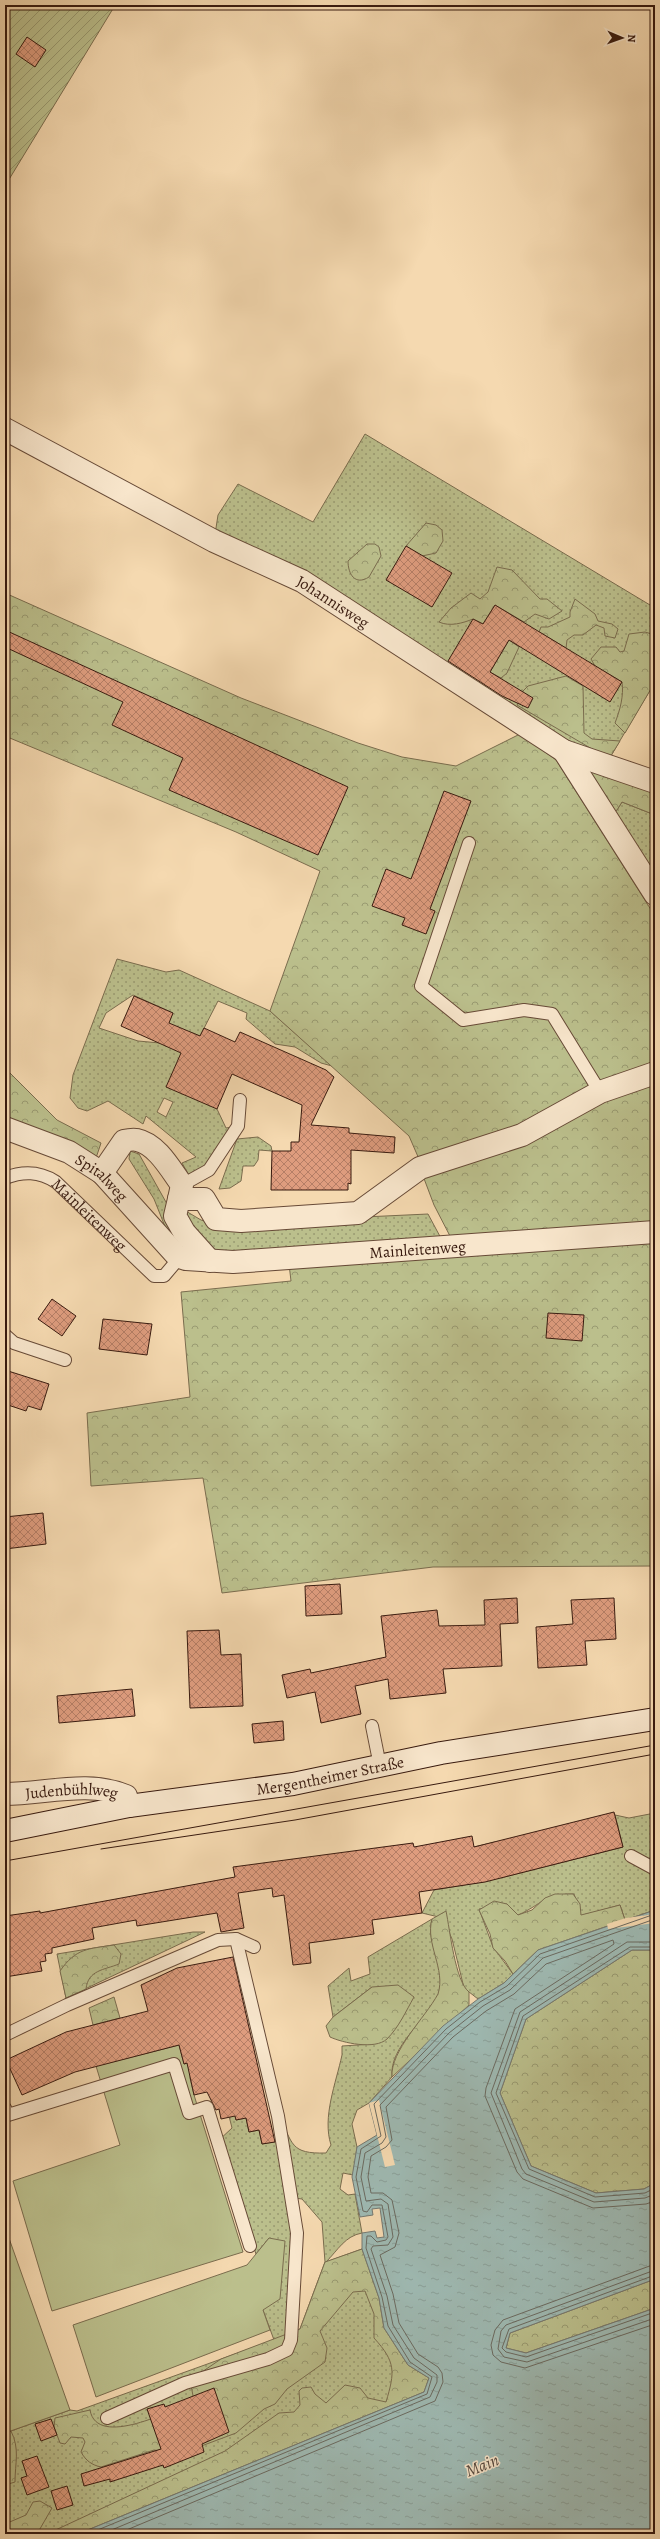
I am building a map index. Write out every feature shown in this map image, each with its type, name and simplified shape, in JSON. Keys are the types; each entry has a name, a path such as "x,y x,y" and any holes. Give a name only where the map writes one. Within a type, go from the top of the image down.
{"street":[{"name":"Johannisweg","path":"5,429 214,541 302,582 564,751 655,782"},
{"path":"564,751 655,894"},
{"path":"180,1192 204,1199 216,1218 227,1221 312,1218 358,1214 420,1168 522,1135 600,1092 655,1073"},
{"name":"Spitalweg","path":"5,1128 69,1152 102,1174 178,1257"},
{"path":"102,1174 124,1141 137,1140 152,1148 162,1158 180,1192 175,1216 184,1232 210,1261"},
{"name":"Mainleitenweg","path":"178,1257 233,1262 655,1232"},
{"name":"Mergentheimer Straße","path":"5,1831 129,1806 293,1784 441,1753 655,1719"},
{"name":"Judenbühlweg","path":"5,1794 85,1788 105,1789 126,1796 129,1806"}],"lane":[{"path":"469,843 421,986 463,1020 524,1010 552,1014 600,1092"},
{"path":"180,1192 210,1170 238,1126 240,1100"},
{"name":"Mainleitenweg","path":"5,1178 18,1173 35,1173 51,1179 110,1232 154,1276 164,1276 178,1257"},
{"path":"5,1335 10,1342 65,1360"},
{"path":"372,1726 380,1766"},
{"path":"631,1856 655,1869"},
{"path":"5,2035 67,2005 218,1940 236,1940 254,1947"},
{"path":"107,2418 185,2383 268,2359 287,2350 291,2340 297,2233 278,2116 236,1940"},
{"path":"5,2108 8,2115 174,2064 189,2113 207,2107 250,2246"}],"green space":[{"path":"5,5 112,5 114,7 5,186"},
{"path":"365,434 655,608 655,682 609,759 520,724 214,541 218,515 238,484 313,522"},
{"path":"426,523 436,525 442,530 443,541 436,553 422,556 406,546"},
{"path":"367,544 375,544 379,547 381,556 369,577 360,580 356,579 349,570 348,561"},
{"path":"497,567 512,570 540,599 547,599 562,611 549,619 535,614 524,622 495,605 483,624 473,619 452,624 439,622 451,608 471,593 480,599 488,592"},
{"path":"5,593 241,698 358,743 402,757 456,766 520,734 556,760 655,916 655,1065 521,1125 419,1159 409,1136 270,1011 320,871 236,832 5,736"},
{"path":"575,599 595,614 598,621 612,624 618,629 615,638 605,636 604,628 596,625 583,635 574,635 567,640 566,648 539,632 541,627 548,627 570,617 570,612"},
{"path":"645,632 655,635 655,682 625,733 615,723 621,703 622,682 595,666 591,659 601,647 616,647 620,652 624,651 629,634"},
{"path":"509,640 519,647 507,673 501,678 490,672"},
{"path":"566,676 583,686 584,733 592,739 620,741 609,759 517,705 523,691 528,686"},
{"path":"564,751 655,782 655,815 622,802 617,810 606,817"},
{"path":"622,802 655,815 655,894 606,817 617,810"},
{"path":"117,959 166,972 179,970 270,1011 332,1066 321,1063 295,1047 275,1044 246,1019 247,1013 218,1001 200,1036 190,1032 217,1109 226,1128 238,1126 209,1170 190,1177 182,1163 196,1157 146,1116 143,1124 108,1101 87,1111 78,1108 70,1098 73,1075","holes":["133,995 173,1013 160,1043 138,1041 99,1028 106,1013","164,1098 173,1102 166,1117 157,1112"]},
{"path":"5,1068 57,1120 101,1143 95,1161 5,1128"},
{"path":"655,1073 655,1225 451,1238 434,1205 420,1168"},
{"path":"258,1137 271,1146 272,1151 259,1150 258,1160 254,1166 243,1166 241,1181 230,1188 219,1189 237,1139"},
{"path":"130,1151 139,1154 194,1252 172,1244 154,1199 129,1159"},
{"path":"179,1207 201,1220 214,1224 428,1214 443,1242 216,1255 191,1230"},
{"path":"655,1239 655,1566 433,1567 222,1593 203,1478 91,1486 87,1413 190,1397 181,1292 291,1281 289,1264"},
{"path":"655,1813 655,1910 625,1920 620,1905 581,1916 574,1894 564,1894 549,1898 518,1915 507,1904 479,1909 493,1947 513,1974 504,1983 478,1999 464,1988 452,1939 443,1918 422,1913 434,1890 481,1882 474,1847 495,1842 504,1877 623,1847 615,1815 629,1818"},
{"path":"555,1894 573,1894 580,1904 581,1915 620,1905 625,1920 538,1950 513,1974 505,1961 493,1948 490,1934 479,1910 494,1901 507,1904 518,1915 532,1910 545,1898"},
{"path":"446,1911 457,1967 464,1986 469,1992 469,2005 392,2077 393,2067 402,2046 438,1994 440,1985 439,1975 431,1938 431,1928 432,1919"},
{"path":"432,1919 431,1938 441,1975 441,1984 439,1993 433,2003 402,2044 396,2055 392,2077 369,2103 357,2110 352,2124 357,2147 353,2175 343,2173 340,2189 348,2195 355,2194 362,2233 346,2240 326,2262 362,2249 379,2298 424,2392 78,2534 17,2534 5,2529 5,2433 70,2410 77,2411 274,2340 263,2310 269,2238 256,2254 218,2141 232,2128 226,2104 231,2102 236,2120 246,2118 249,2132 259,2130 262,2144 278,2141 279,2115 294,2145 305,2152 326,2153 331,2145 328,2123 329,2112 342,2055 342,2046 373,2044 372,1987 333,2017 328,1986 349,1968 351,1981 370,1974 368,1957","holes":["294,2198 302,2199 322,2222 325,2262 300,2329 286,2336 295,2233"]},
{"path":"193,1932 205,1932 66,1998 57,1954"},
{"path":"114,1945 121,1954 119,1964 93,1974 87,1983 86,1989 66,1998 60,1971 66,1963 83,1951"},
{"path":"632,1950 655,1950 655,2183 644,2189 596,2193 531,2166 500,2093 526,2019"},
{"path":"398,1985 414,1997 399,2024 387,2039 382,2042 367,2045 351,2043 330,2037 326,2026 333,2017 372,1987"},
{"path":"114,1997 120,2018 93,2025 89,2008"},
{"path":"179,2045 184,2064 192,2062 190,2078 194,2095 243,2252 52,2311 13,2181 120,2145 96,2066"},
{"path":"5,2227 70,2410 5,2433"},
{"path":"269,2238 285,2241 280,2299 263,2310 270,2330 96,2397 73,2325 247,2265"},
{"path":"362,2249 379,2298 384,2328 408,2365 429,2378 424,2392 78,2534 47,2534 225,2451 279,2413 294,2412 300,2405 299,2391 302,2388 311,2387 315,2394 326,2403 345,2385 360,2388 368,2398 386,2402 391,2383 392,2368 386,2354 374,2338 374,2314 365,2291 353,2292 320,2331 327,2348 325,2362 287,2389 275,2404 264,2409 236,2433 180,2454 154,2450 101,2467 90,2462 81,2452 85,2442 83,2438 71,2437 65,2444 60,2443 54,2427 55,2418 90,2410 96,2421 106,2426 120,2427 136,2424 194,2401 190,2380 221,2359 300,2329 325,2262"},
{"path":"655,2279 655,2308 526,2353 506,2348 510,2333"},
{"path":"11,2431 16,2450 15,2482 5,2485 5,2433"},
{"path":"40,2501 52,2508 37,2534 5,2534 5,2524 26,2515 33,2502"}],"water":[{"name":"Main","path":"655,1910 655,1950 632,1950 526,2019 500,2093 531,2166 596,2193 644,2189 655,2183 655,2279 510,2333 506,2348 526,2353 655,2308 655,2534 78,2534 424,2392 429,2378 408,2365 384,2328 379,2298 362,2249 362,2233 375,2231 377,2238 384,2237 380,2208 372,2209 373,2215 360,2217 352,2177 357,2147 377,2135 369,2103 443,2026 478,1999 504,1983 538,1950"}],"pier":[{"path":"655,1914 655,1923 608,1929 607,1924 626,1918"},
{"path":"379,2100 395,2165 385,2167 369,2103"}],"building":[{"path":"27,37 46,50 35,67 16,54"},
{"path":"406,546 452,573 432,607 386,580"},
{"path":"495,605 622,682 610,702 509,640 490,672 533,698 528,708 502,696 448,661 473,619 483,624"},
{"path":"5,630 348,787 318,855 169,790 183,758 112,725 123,702 5,647"},
{"path":"444,791 471,801 430,909 435,911 426,934 402,925 405,918 372,906 386,869 411,879"},
{"path":"134,996 173,1013 169,1023 200,1036 204,1028 235,1042 240,1032 326,1070 334,1077 311,1125 349,1128 349,1133 395,1137 394,1153 351,1150 351,1184 348,1183 348,1190 271,1190 272,1151 291,1151 291,1142 299,1142 302,1105 232,1074 217,1109 166,1087 181,1053 121,1026"},
{"path":"52,1299 76,1316 62,1336 38,1319"},
{"path":"548,1313 584,1315 582,1341 546,1338"},
{"path":"103,1319 152,1324 147,1355 99,1349"},
{"path":"5,1370 49,1384 41,1410 28,1406 26,1411 5,1404"},
{"path":"43,1513 46,1544 5,1549 5,1517"},
{"path":"340,1584 342,1614 306,1616 305,1586"},
{"path":"517,1598 518,1623 500,1624 502,1666 443,1669 446,1693 390,1699 388,1679 355,1686 361,1714 321,1723 315,1692 287,1698 282,1675 310,1669 311,1673 386,1657 381,1616 437,1610 439,1626 485,1625 484,1600"},
{"path":"614,1598 616,1639 585,1641 587,1665 538,1668 536,1627 573,1624 571,1600"},
{"path":"219,1630 221,1655 241,1654 243,1706 190,1708 187,1631"},
{"path":"132,1689 135,1716 59,1723 57,1696"},
{"path":"283,1721 284,1740 254,1743 252,1724"},
{"path":"614,1812 623,1847 485,1882 419,1892 422,1913 372,1920 374,1934 309,1943 311,1963 293,1965 284,1895 273,1897 272,1888 238,1893 244,1928 221,1932 217,1913 137,1926 136,1920 92,1928 94,1939 52,1948 52,1953 45,1954 46,1961 40,1962 42,1971 5,1977 5,1916 40,1911 40,1913 235,1877 233,1867 413,1843 414,1847 472,1836 474,1847"},
{"path":"233,1957 275,2142 262,2144 259,2130 249,2132 246,2118 236,2120 235,2116 221,2119 219,2109 216,2110 207,2092 194,2095 187,2063 184,2064 179,2045 75,2072 22,2095 6,2060 66,2032 148,2011 141,1985 177,1968"},
{"path":"214,2388 229,2432 202,2444 204,2452 164,2468 163,2465 110,2482 110,2479 84,2486 81,2474 161,2449 147,2409 164,2404 165,2407"},
{"path":"51,2419 57,2435 41,2441 35,2424"},
{"path":"37,2456 49,2487 27,2495 21,2478 27,2476 22,2461"},
{"path":"67,2486 73,2505 57,2510 51,2491"}],"tram line":[{"path":"5,1861 655,1745"},
{"path":"101,1849 295,1820 655,1754"}]}
